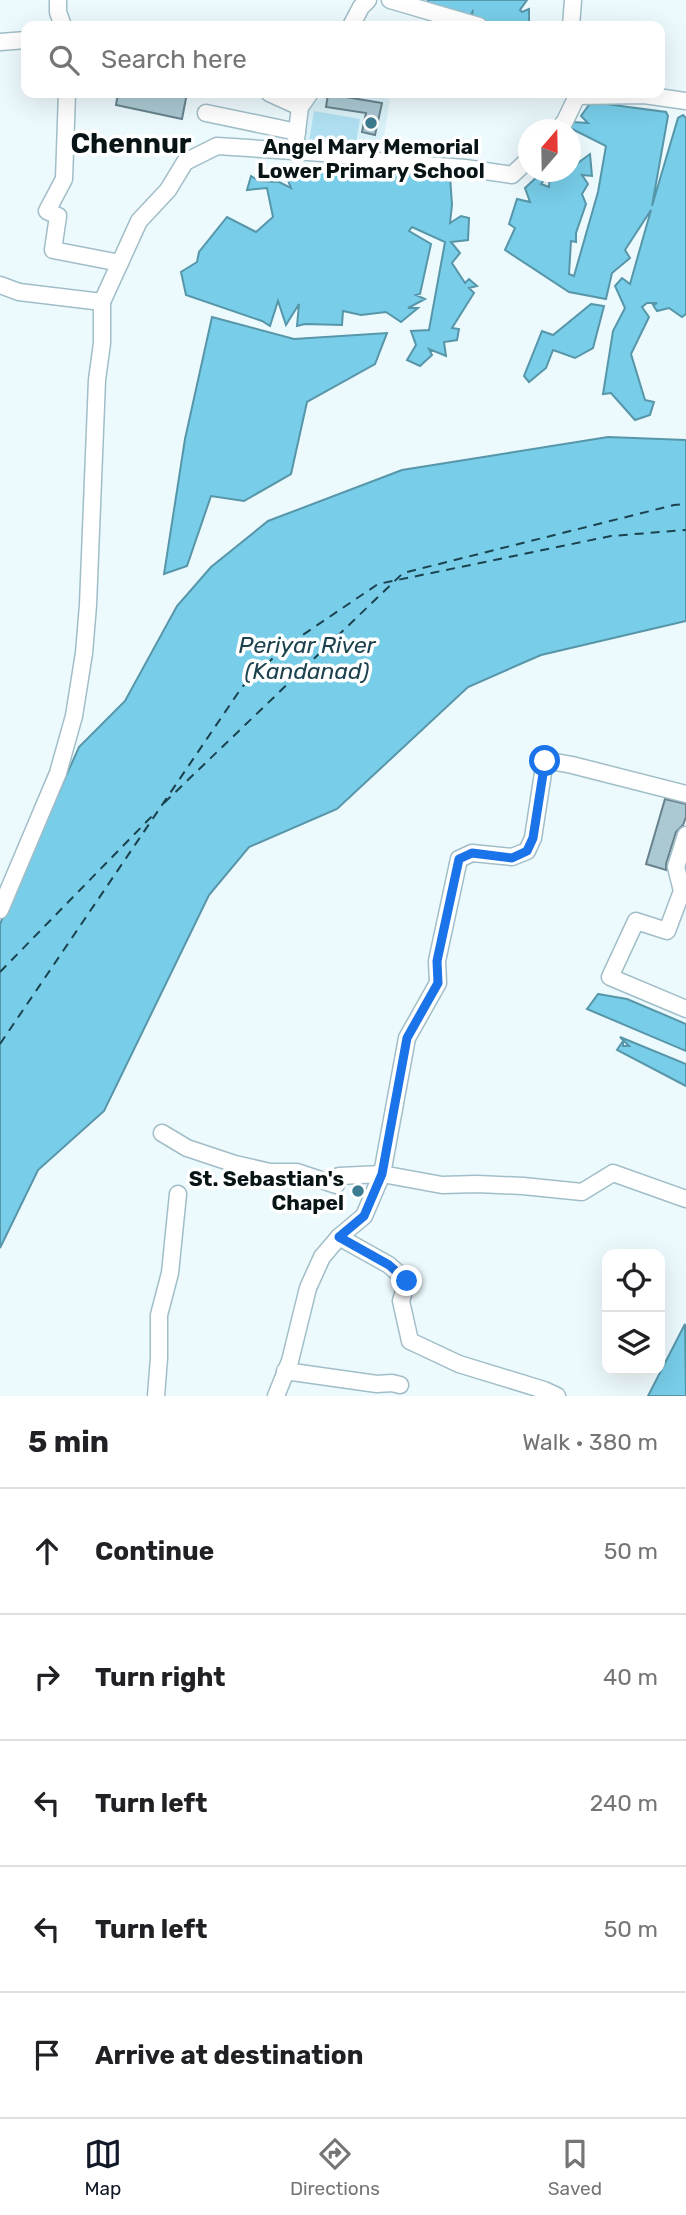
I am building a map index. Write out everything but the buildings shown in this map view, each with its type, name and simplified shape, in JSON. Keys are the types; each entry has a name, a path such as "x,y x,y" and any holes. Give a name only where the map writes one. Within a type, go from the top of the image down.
{"street":[{"path":"58,0 61,21"},
{"path":"354,21 368,0"},
{"path":"390,0 463,21"},
{"path":"571,21 573,0"},
{"path":"0,43 21,41"},
{"path":"67,98 64,179 47,211 58,216 53,250 120,262"},
{"path":"280,98 300,107"},
{"path":"294,152 300,107 306,98"},
{"path":"566,119 575,98"},
{"path":"665,98 686,101"},
{"path":"206,113 297,132"},
{"path":"0,910 58,774 74,716 88,605 102,302 139,221 168,190 185,162 217,146 338,154 384,162 465,168 512,175 518,169"},
{"path":"0,285 19,292 102,302"},
{"path":"276,1396 308,1288 322,1257 339,1237 364,1216 382,1174 407,1038 438,983 437,961 459,859 472,853 512,858 527,851 533,838 545,761 585,768 686,794"},
{"path":"686,835 676,867 682,891 667,932 636,921 610,977 686,1009"},
{"path":"162,1133 187,1148 235,1164 270,1172 297,1172 336,1185 339,1176 382,1174 442,1185 500,1185 582,1192 613,1173 686,1199"},
{"path":"156,1396 159,1315 170,1273 178,1194"},
{"path":"339,1237 389,1265 407,1281 401,1301 410,1341 458,1364 557,1396"},
{"path":"285,1371 400,1385"}],"shaded area":[{"path":"390,99 381,156 302,148 307,106 319,100"},
{"path":"314,111 360,119 355,148 309,142"}],"water":[{"path":"428,0 527,0 520,10 522,12 529,9 529,21 471,21 473,10 469,21 446,21 421,15"},
{"path":"591,102 666,112 668,116 652,206 678,118 683,115 686,118 686,314 682,317 669,308 657,311 653,305 657,303 647,303 642,307 649,317 631,354 645,400 654,402 650,415 635,420 611,393 603,394 613,331 625,308 615,286 622,278 630,284 651,210 625,250 630,258 612,273 606,299 569,292 505,250 515,228 509,224 517,199 530,202 525,188 531,182 543,182 541,184 549,187 549,182 581,182 581,161 590,154 592,176 582,175 588,184 582,194 586,204 576,233 576,242 571,241 569,274 574,276 598,192 606,146 581,134 581,123 588,123 581,116"},
{"path":"294,168 450,176 450,223 461,216 469,218 468,240 451,242 460,253 452,263 465,283 469,279 477,286 469,288 474,293 452,328 459,329 457,340 444,342 446,356 429,349 432,355 420,366 407,360 416,345 411,331 429,330 445,242 412,227 409,231 431,244 420,294 416,295 425,299 408,308 418,308 401,322 386,312 361,315 343,311 342,325 297,326 299,304 286,325 278,301 270,326 186,295 181,272 197,262 199,252 227,217 256,232 273,217 267,188 247,190 251,176 259,181 279,182 291,188 287,178"},
{"path":"591,304 604,306 593,348 575,358 553,350 546,368 529,382 524,376 542,331 553,335"},
{"path":"212,317 294,339 387,333 375,364 307,402 291,474 244,501 211,496 187,566 164,574 185,439"},
{"name":"Periyar River (Kandanad)","path":"608,437 686,440 686,621 541,655 468,687 337,809 249,847 209,895 104,1111 38,1170 0,1248 0,924 79,747 125,701 177,606 211,567 268,521 402,470"},
{"path":"598,994 627,999 686,1024 686,1051 587,1009"},
{"path":"620,1037 686,1064 686,1086 617,1050 623,1041 623,1046 629,1046"},
{"path":"685,1324 686,1396 648,1396 659,1375 665,1375 665,1363"}],"ferry route":[{"path":"164,803 403,573 686,504"},
{"path":"0,1044 242,687 285,647 378,584 611,536 686,530"},
{"path":"0,972 156,812"}],"place":[{"name":"Angel Mary Memorial Lower Primary School","path":"371,123"},
{"name":"St. Sebastian's Chapel","path":"358,1191"}],"district":[{"name":"Chennur","path":"131,143"}],"route":[{"path":"407,1281 389,1265 339,1237 364,1216 382,1174 407,1038 438,983 437,961 459,859 472,853 512,858 527,851 533,838 545,761"}]}
